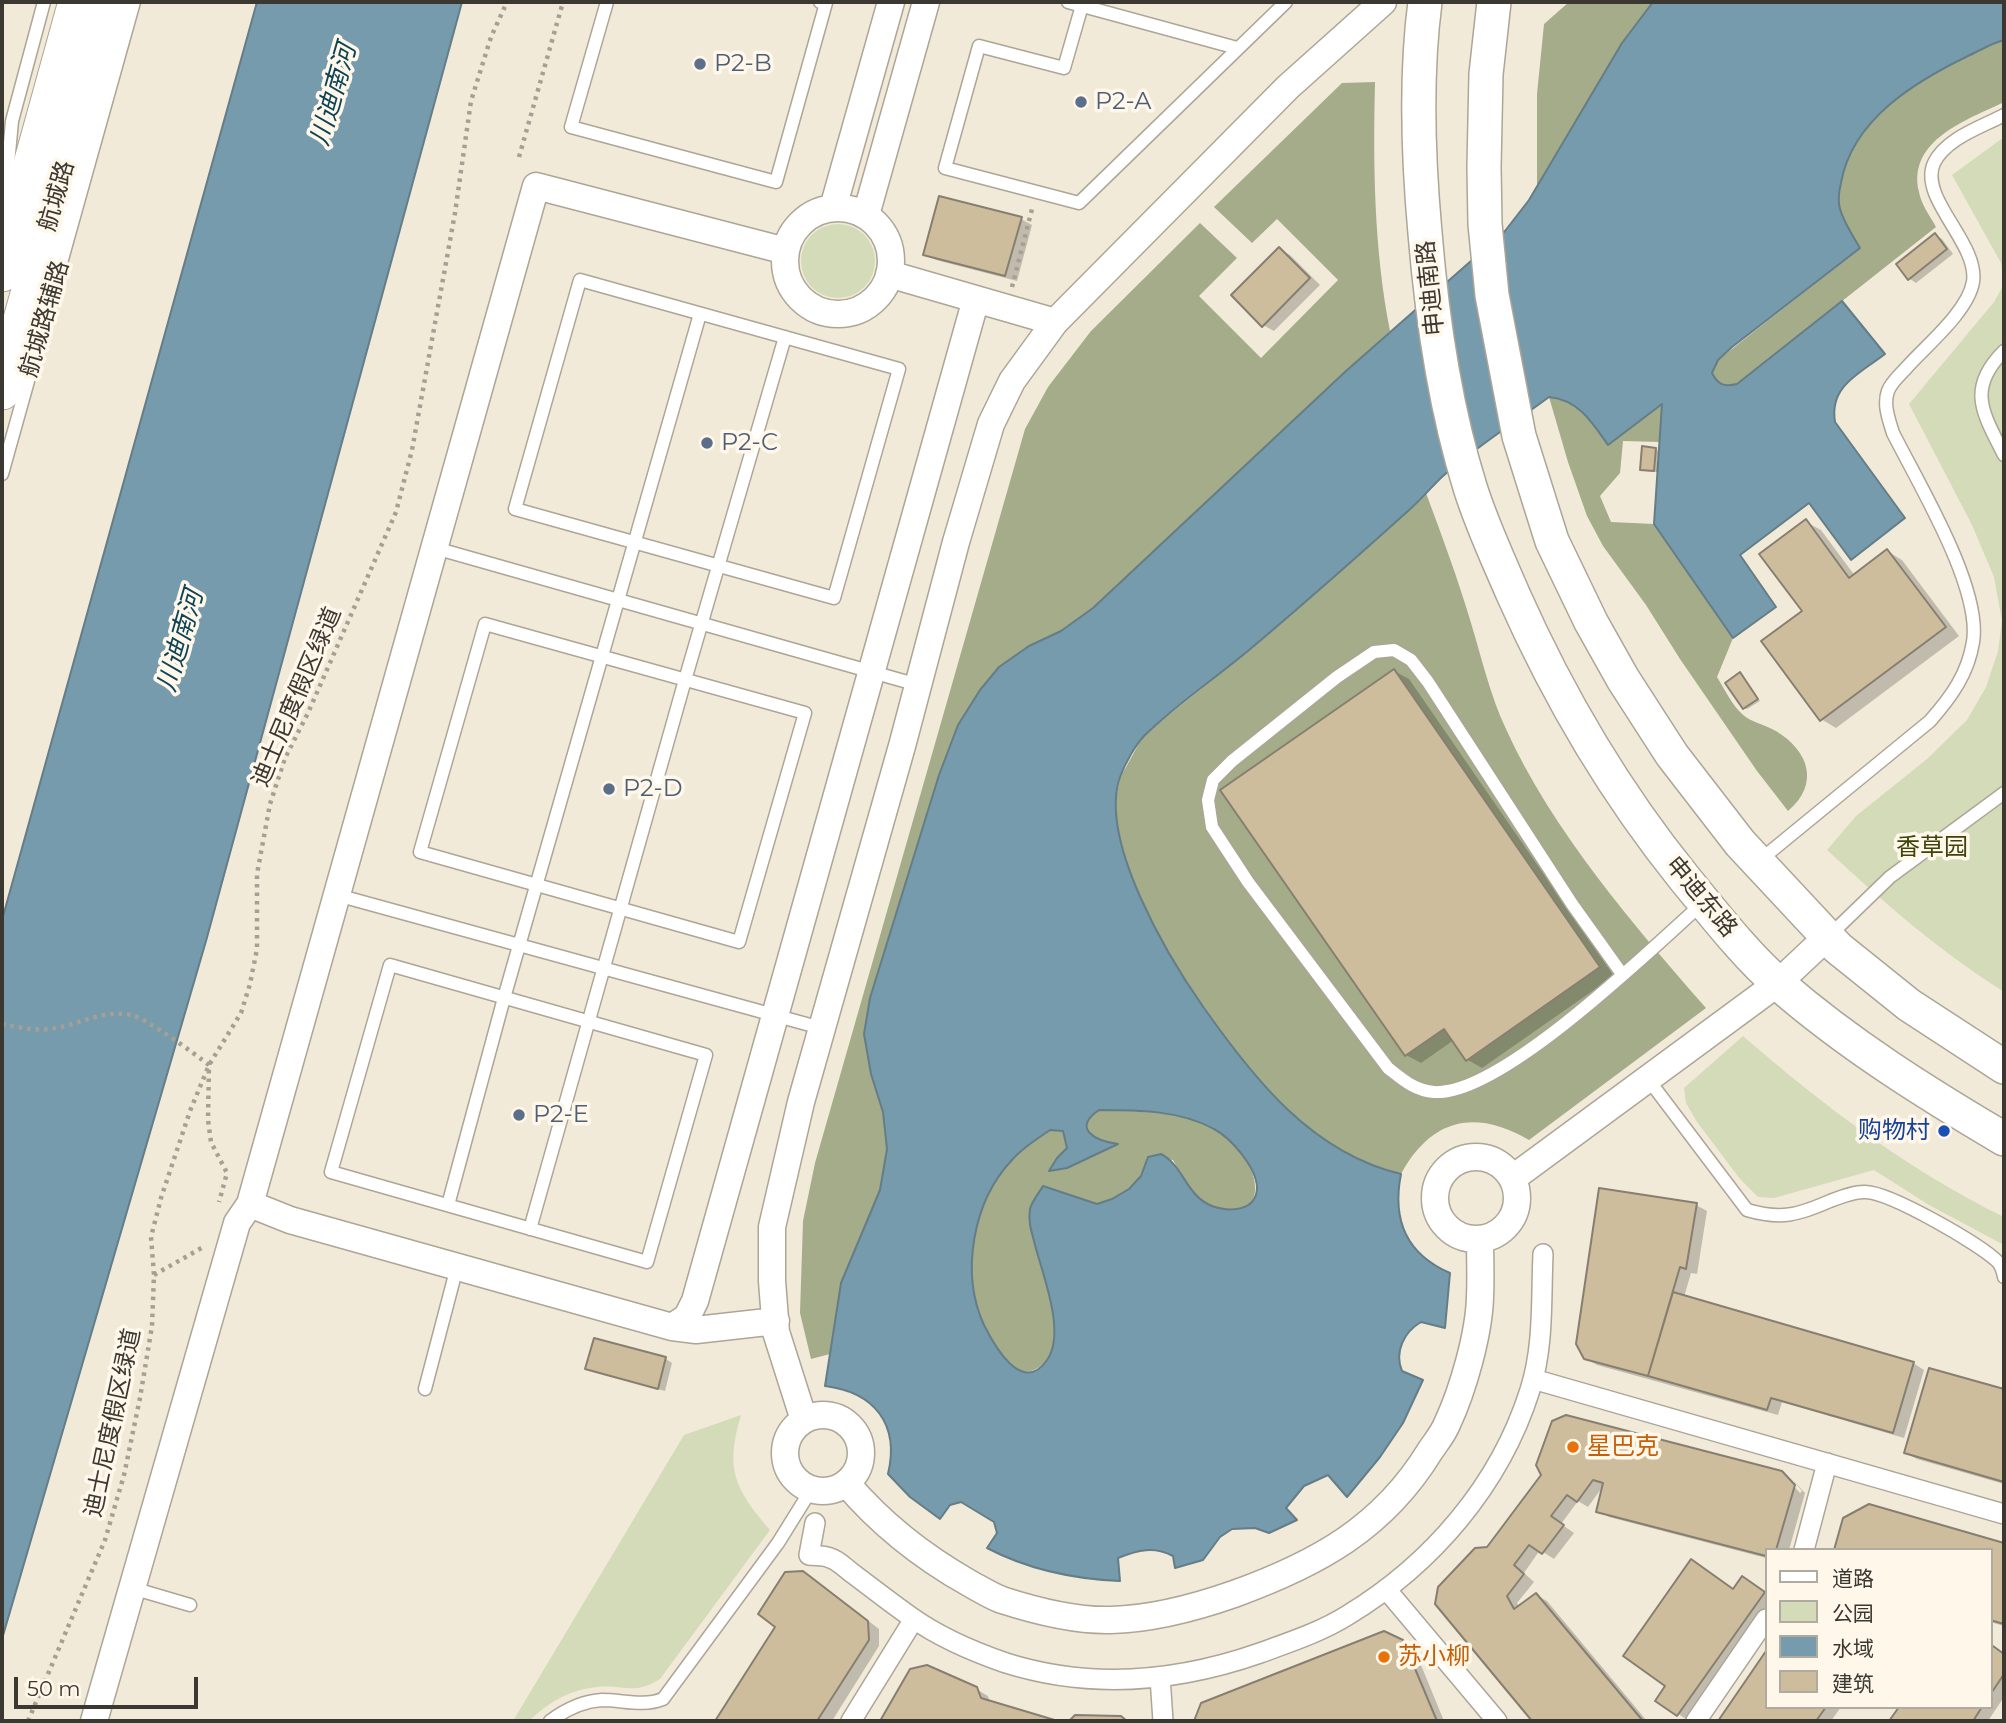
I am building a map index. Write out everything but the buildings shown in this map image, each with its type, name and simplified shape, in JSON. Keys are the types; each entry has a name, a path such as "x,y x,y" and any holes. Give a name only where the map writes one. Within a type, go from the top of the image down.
{"main road":[{"name":"航城路","path":"2,273 77,2"},
{"name":"航城路","path":"2,391 110,2"}],"street":[{"path":"833,208 891,2"},
{"path":"866,215 926,2"},
{"path":"804,1420 776,1332 772,1227 794,1128 821,1028 991,424 1012,381 1055,322 1288,87 1383,2"},
{"name":"申迪南路","path":"1425,2 1421,30 1419,171 1438,356 1470,487 1500,565"},
{"path":"1494,2 1486,74 1484,167 1485,224 1492,295 1519,436 1552,541 1591,622 1623,679 1672,755 1740,843 1827,937 1909,1005 2004,1067"},
{"path":"94,1721 237,1223 250,1204 536,186 786,251"},
{"path":"833,208 850,209 866,215 879,226 891,257 889,274 882,291 869,304 853,312 835,314 818,310 802,300 791,286 786,269 786,251 792,235 802,222 816,212 833,208"},
{"path":"889,274 1055,322"},
{"path":"672,1327 687,1317 695,1301 976,299"},
{"name":"申迪东路","path":"1500,565 1539,654 1598,760 1660,848 1704,902 1778,983 1906,1079 2004,1139"},
{"path":"1513,1178 1778,983 1827,937"},
{"path":"1481,1157 1505,1167 1513,1178 1517,1191 1513,1217 1505,1228 1493,1236 1480,1239 1466,1238 1453,1232 1443,1223 1436,1203 1438,1183 1445,1171 1467,1158 1481,1157"},
{"path":"250,1204 290,1220 672,1327 696,1329 776,1321"},
{"path":"847,1484 864,1504 897,1534 936,1564 1000,1600 1059,1614 1109,1620 1146,1618 1201,1605 1267,1582 1322,1556 1355,1535 1383,1512 1418,1470 1447,1425 1477,1325 1480,1239"},
{"path":"815,1523 809,1555 831,1558 914,1619 957,1643 1007,1663 1054,1674 1121,1680 1160,1678 1226,1665 1303,1638 1347,1616 1400,1579 1441,1541 1477,1497 1497,1467 1533,1378 1541,1332 1543,1254"},
{"path":"1533,1378 2004,1514"},
{"path":"816,1415 829,1415 852,1427 862,1450 861,1463 856,1475 847,1484 823,1492 811,1490 791,1475 785,1451 794,1428 804,1420 816,1415"},
{"path":"1805,1548 1827,1463"},
{"path":"1386,1589 1497,1721"},
{"path":"851,1721 914,1619"},
{"path":"1696,1721 1764,1622"},
{"path":"1160,1678 1163,1721"}],"lane":[{"path":"2,194 7,175 12,121 44,2"},
{"name":"航城路辅路","path":"2,474 134,2"},
{"path":"607,2 571,127 776,181 826,4 820,2"},
{"path":"1068,2 1237,48"},
{"path":"1083,4 1064,68 979,46 945,168 1079,203 1286,2"},
{"path":"1758,862 1930,720 1954,694 1967,666 1974,639 1972,610 1962,572 1893,433 1886,412 1888,391 1957,312 1968,297 1974,280 1971,261 1934,189 1930,176 1934,162 1944,148 2004,115"},
{"path":"580,280 700,314 899,369 834,598 515,509 580,280"},
{"path":"448,1205 504,998 700,314"},
{"path":"530,1229 785,337"},
{"path":"2004,351 1983,378 1980,398 1984,414 2004,455"},
{"path":"435,548 918,685"},
{"path":"485,624 601,656 804,713 739,942 420,852 485,624"},
{"path":"1622,974 1572,904 1428,682 1411,660 1394,650 1374,652 1336,677 1231,761 1213,780 1208,800 1212,827 1248,882 1388,1068 1411,1086 1435,1093 1465,1088 1503,1069 1559,1028 1622,974 1704,902"},
{"path":"1827,937 1890,877 2004,793"},
{"path":"337,895 821,1028"},
{"path":"390,965 590,1022 706,1055 647,1262 331,1172 390,965"},
{"path":"1648,1079 1747,1210 1769,1216 1801,1213 1840,1197 1864,1191 1890,1198 1980,1248 2001,1265 2004,1277"},
{"path":"425,1389 457,1267"},
{"path":"550,1721 565,1711 589,1702 601,1700 646,1704 663,1699 778,1544 811,1490"},
{"path":"132,1588 190,1605"}],"path":[{"name":"迪士尼度假区绿道","path":"28,1721 105,1540 124,1475 152,1326 154,1275 151,1237 190,1111 209,1065 241,1013 250,984 257,949 257,874 270,804 285,758 308,713 396,512 412,450 455,213 471,101 491,37 507,2"},
{"path":"519,157 563,2"},
{"path":"1012,289 1032,209"},
{"path":"2,1024 24,1029 50,1029 109,1014 133,1015 209,1065 208,1120 211,1142 227,1173 218,1208"},
{"path":"154,1275 208,1244"}],"green space":[{"path":"1569,2 1653,2 1622,43 1537,186 1537,94 1544,24"},
{"path":"2004,40 2004,102 1943,134 1931,145 1922,159 1918,174 1919,192 1936,227 1737,384 1719,383 1712,373 1718,360 1860,248 1842,215 1839,193 1847,160 1872,121 1908,90 1929,77"},
{"path":"1375,82 1376,207 1390,331 1093,608 1061,631 1029,646 958,725 939,776 870,998 864,1034 871,1074 883,1112 887,1149 880,1190 841,1283 830,1354 811,1359 800,1313 803,1221 815,1163 1025,429 1048,387 1091,331 1200,223 1237,258 1199,296 1261,358 1338,280 1277,219 1252,243 1214,207 1342,83"},
{"path":"2004,137 2004,284 2001,263 1952,175"},
{"path":"838,224 852,227 864,235 872,247 875,261 872,275 864,287 852,295 838,298 824,295 812,287 804,275 801,261 804,247 812,235 824,227"},
{"name":"香草园","path":"2004,284 2004,992 1912,925 1827,850 1856,816 1927,759 1967,720 1986,687 1998,651 2002,621 1994,577 1972,525 1909,404 1994,302"},
{"path":"1549,397 1577,407 1608,444 1662,403 1660,442 1623,441 1620,473 1600,496 1611,522 1654,524 1733,638 1717,677 1745,717 1787,739 1803,758 1807,779 1804,790 1788,811 1757,771 1646,605 1603,546 1587,516"},
{"path":"1426,493 1461,590 1495,703 1525,766 1570,840 1596,875 1706,1008 1529,1140 1491,1124 1456,1124 1441,1130 1426,1141 1401,1174 1361,1162 1305,1125 1267,1090 1193,994 1157,935 1131,875 1116,824 1115,803 1120,778 1143,736 1254,646","holes":["1393,669 1600,967 1467,1061 1444,1029 1405,1056 1220,790"]},
{"path":"1743,1036 1836,1112 1901,1158 2004,1217 2004,1245 1929,1205 1874,1170 1774,1198 1758,1197 1740,1179 1697,1122 1686,1103 1684,1088"},
{"path":"1099,1110 1160,1112 1195,1120 1215,1129 1232,1143 1248,1163 1255,1182 1253,1200 1239,1210 1206,1203 1192,1193 1173,1160 1148,1157 1141,1176 1129,1189 1112,1199 1097,1204 1078,1199 1029,1220 1051,1299 1054,1331 1053,1346 1048,1358 1033,1370 1020,1371 1009,1364 996,1348 977,1305 972,1261 974,1238 980,1217 988,1196 1012,1160 1050,1130 1063,1131 1067,1148 1050,1171 1067,1168 1116,1144 1100,1140 1089,1133 1087,1122"},
{"path":"741,1415 734,1450 736,1477 748,1502 770,1530 660,1679 643,1687 607,1686 577,1691 544,1708 529,1721 513,1721 684,1435"}],"water":[{"name":"川迪南河","path":"257,2 462,2 206,941 2,1639 2,920"},
{"path":"1653,2 2004,2 2004,40 1949,65 1908,90 1872,121 1858,140 1847,160 1839,200 1844,219 1860,248 1732,347 1718,360 1712,373 1722,384 1737,384 1842,301 1885,354 1856,375 1841,390 1834,410 1835,422 1905,518 1851,560 1809,503 1740,555 1776,607 1733,638 1654,524 1662,404 1608,445 1577,407 1549,397 1456,465 1413,507 1313,595 1141,739 1120,777 1116,803 1119,832 1127,864 1156,929 1189,986 1223,1035 1288,1110 1340,1149 1369,1164 1401,1174 1399,1206 1406,1233 1423,1256 1450,1273 1445,1328 1421,1322 1405,1337 1399,1357 1402,1371 1423,1380 1403,1423 1380,1457 1347,1497 1328,1475 1304,1486 1286,1508 1297,1520 1269,1533 1255,1528 1232,1529 1220,1537 1203,1560 1175,1568 1173,1556 1159,1551 1146,1550 1125,1555 1118,1558 1120,1581 1085,1578 1035,1568 1003,1556 987,1548 997,1533 994,1522 961,1502 950,1505 940,1519 910,1497 888,1474 890,1440 879,1414 870,1403 857,1395 825,1386 841,1283 880,1190 887,1149 883,1112 871,1074 864,1034 870,998 939,775 958,725 980,690 999,667 1029,646 1061,631 1093,608 1346,371 1505,231 1529,200 1622,43","holes":["1099,1110 1172,1115 1214,1129 1235,1146 1247,1162 1256,1179 1256,1195 1247,1206 1241,1208 1212,1206 1196,1195 1175,1166 1161,1154 1148,1157 1141,1176 1129,1189 1097,1204 1043,1186 1029,1213 1051,1301 1054,1334 1047,1360 1038,1370 1028,1373 1010,1364 984,1325 973,1283 974,1238 988,1196 999,1177 1025,1148 1050,1130 1063,1131 1067,1148 1049,1171 1067,1168 1118,1144 1095,1137 1087,1128 1087,1123"]}],"place":[{"name":"P2-B","path":"700,64"},
{"name":"P2-A","path":"1081,102"},
{"name":"P2-C","path":"707,443"},
{"name":"P2-D","path":"609,789"},
{"name":"P2-E","path":"519,1115"},
{"name":"购物村","path":"1944,1131"},
{"name":"星巴克","path":"1573,1447"},
{"name":"苏小柳","path":"1384,1657"}]}
